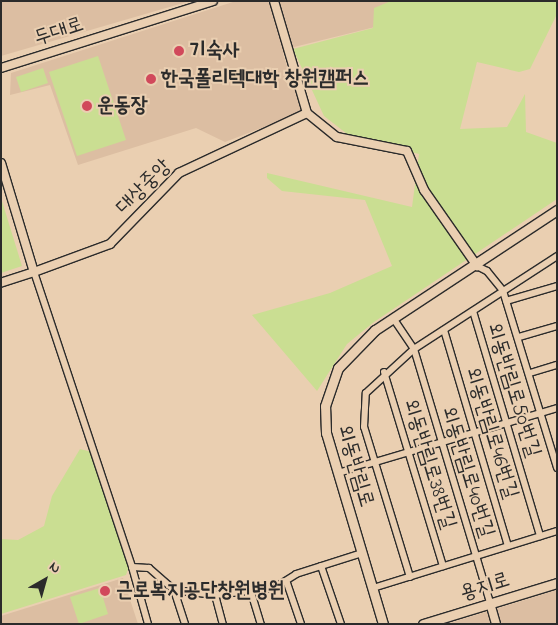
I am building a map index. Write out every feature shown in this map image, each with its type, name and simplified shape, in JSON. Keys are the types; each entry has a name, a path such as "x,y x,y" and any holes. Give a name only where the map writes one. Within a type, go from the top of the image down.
{"main road":[{"name":"외동반림로","path":"383,624 324,421 330,387 347,355 393,318 476,266 557,210"},
{"name":"용지로","path":"423,624 557,583"}],"street":[{"name":"두대로","path":"1,68 213,1"},
{"path":"274,1 308,113 337,137 407,151 424,190 476,266 487,271 503,291 554,447 557,468"},
{"name":"대상중앙","path":"34,272 110,244 179,173 308,113"},
{"path":"1,163 34,272 132,567 148,624"},
{"path":"410,576 375,462 363,410 366,393 384,372 414,349 557,256"},
{"path":"1,282 34,272"},
{"path":"506,301 557,286"},
{"name":"외동반림로50번길","path":"473,311 540,536"},
{"name":"외동반림로40번길","path":"393,318 414,349 490,603"},
{"path":"519,337 557,326"},
{"name":"외동반림로46번길","path":"444,330 508,546"},
{"path":"530,373 557,366"},
{"name":"외동반림로38번길","path":"384,372 443,566"},
{"path":"338,474 557,408"},
{"path":"373,588 557,531"},
{"path":"174,590 215,595 251,592 287,583 296,574 362,553"},
{"path":"321,566 341,624"},
{"path":"132,567 149,568 174,590 185,624"},
{"path":"287,583 301,624"},
{"path":"251,592 261,624"},
{"path":"215,595 223,624"},
{"path":"490,603 496,624"}],"shaded area":[{"path":"1,1 190,1 1,56"},
{"name":"한국폴리텍대학 창원캠퍼스","path":"236,1 400,1 375,27 294,47 283,54 303,112 225,142 196,128 78,165 50,85 10,95 11,73"},
{"name":"근로복지공단창원병원","path":"123,578 138,624 1,624 1,616"},
{"path":"557,590 557,624 447,624"}],"green space":[{"path":"391,1 557,1 557,14 530,69 519,72 477,62 460,129 507,127 525,94 526,132 557,143 557,199 374,322 347,344 317,391 252,315 330,293 392,266 365,200 282,191 267,178 267,173 412,207 419,154 351,137 324,116 293,49 373,28 374,8"},
{"name":"운동장","path":"98,56 126,140 77,156 49,72"},
{"path":"43,68 48,83 21,92 16,77"},
{"path":"1,198 22,266 1,273"},
{"path":"80,449 92,452 129,566 126,575 1,614 1,539 18,540 44,526 52,496"},
{"path":"100,588 108,614 79,624 70,597"}],"place":[{"name":"기숙사","path":"179,51"},
{"name":"한국폴리텍대학 창원캠퍼스","path":"151,79"},
{"name":"운동장","path":"87,106"},
{"name":"근로복지공단창원병원","path":"105,591"}]}
